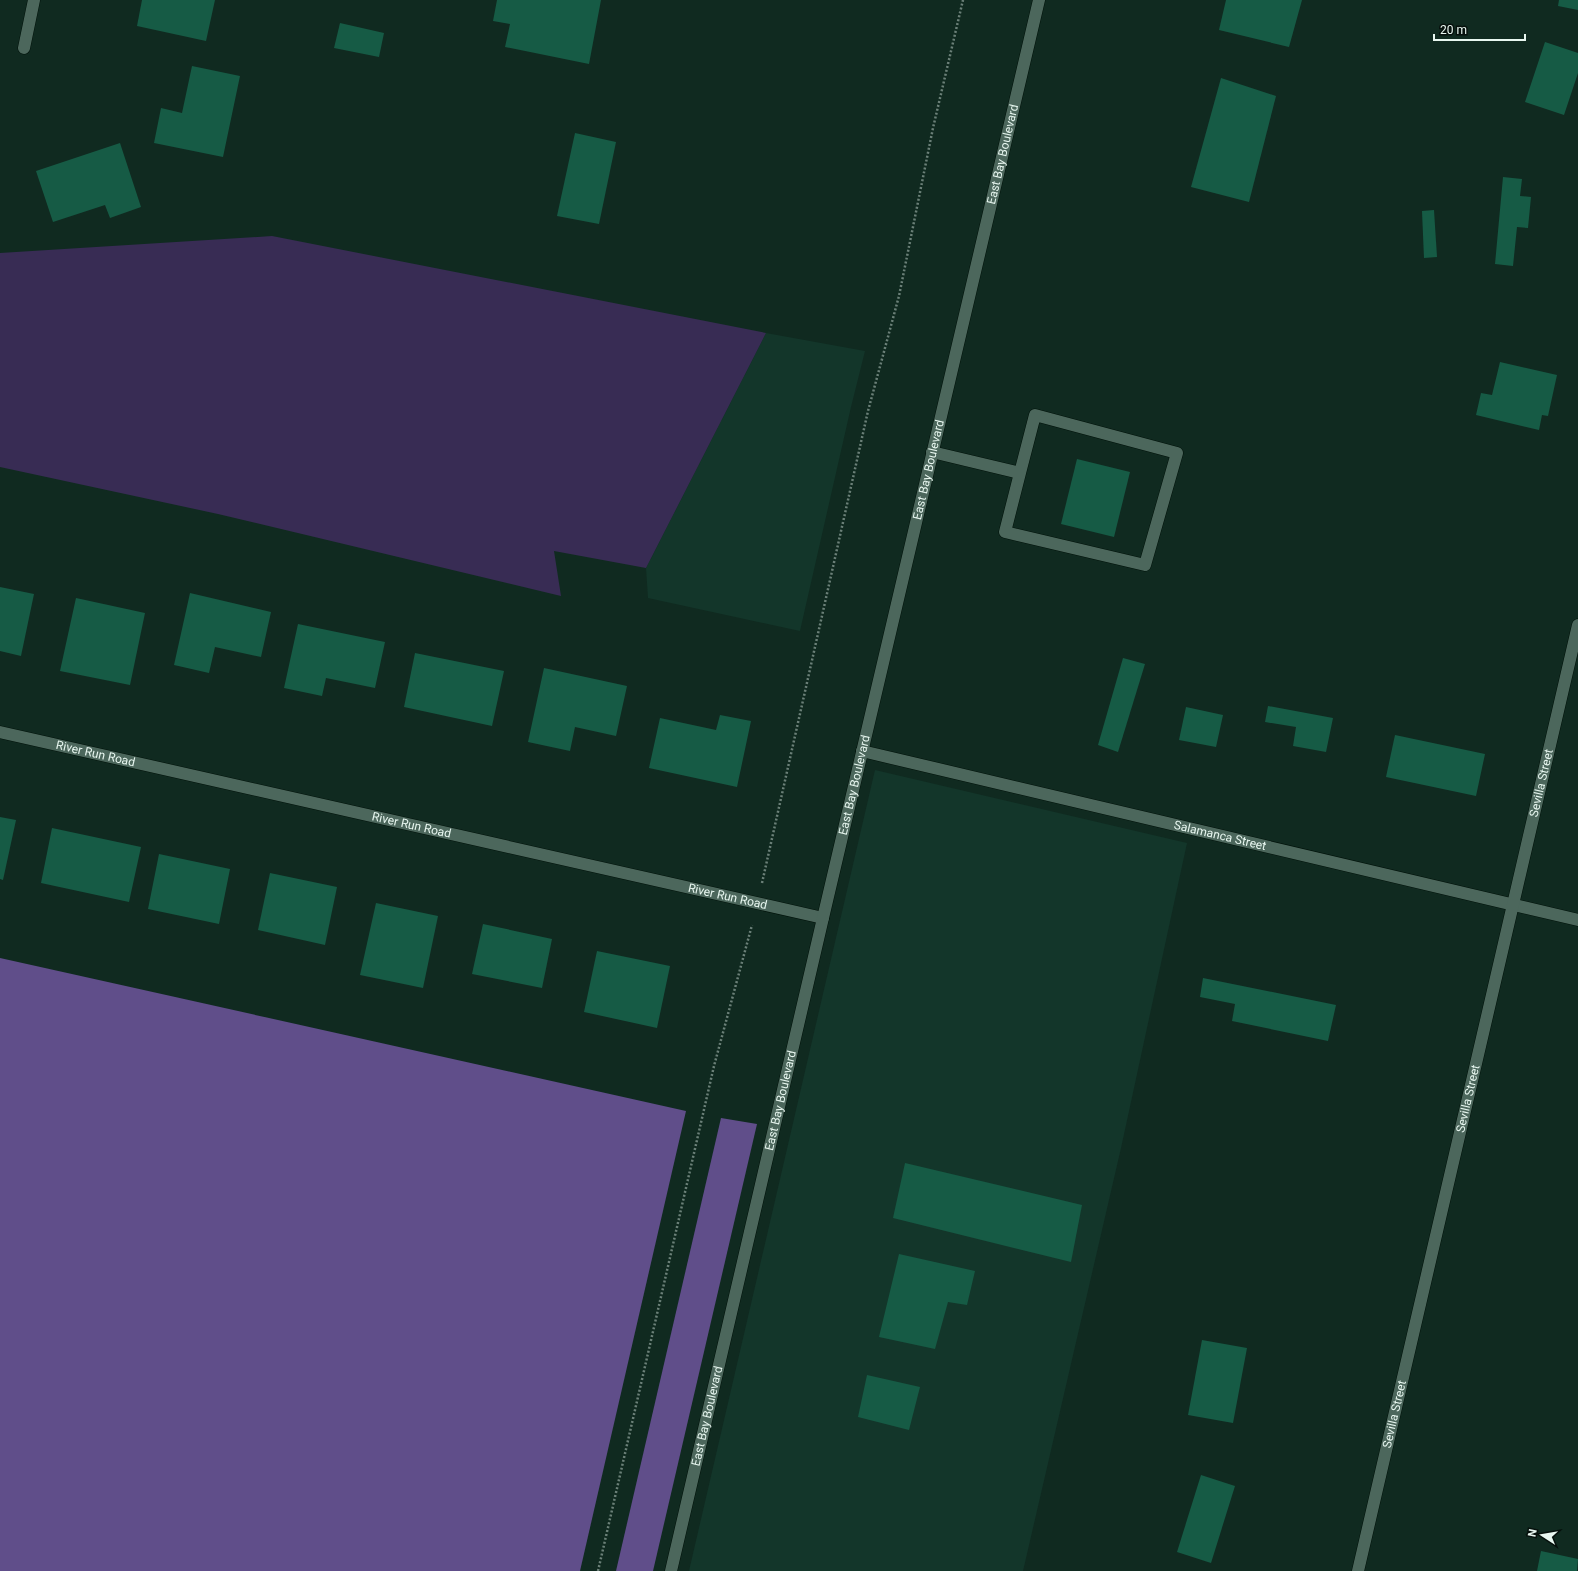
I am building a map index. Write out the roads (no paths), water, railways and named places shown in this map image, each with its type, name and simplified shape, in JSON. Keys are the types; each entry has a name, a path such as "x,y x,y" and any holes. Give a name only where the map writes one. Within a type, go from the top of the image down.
{"street":[{"path":"24,48 34,0"},
{"name":"East Bay Boulevard","path":"671,1571 1039,0"},
{"path":"1035,415 1177,453 1145,565 1005,532 1020,473 1035,415"},
{"path":"932,452 1020,473"},
{"name":"Sevilla Street","path":"1358,1571 1578,626"},
{"name":"River Run Road","path":"0,732 823,918"},
{"name":"Salamanca Street","path":"862,751 1578,920"}]}
